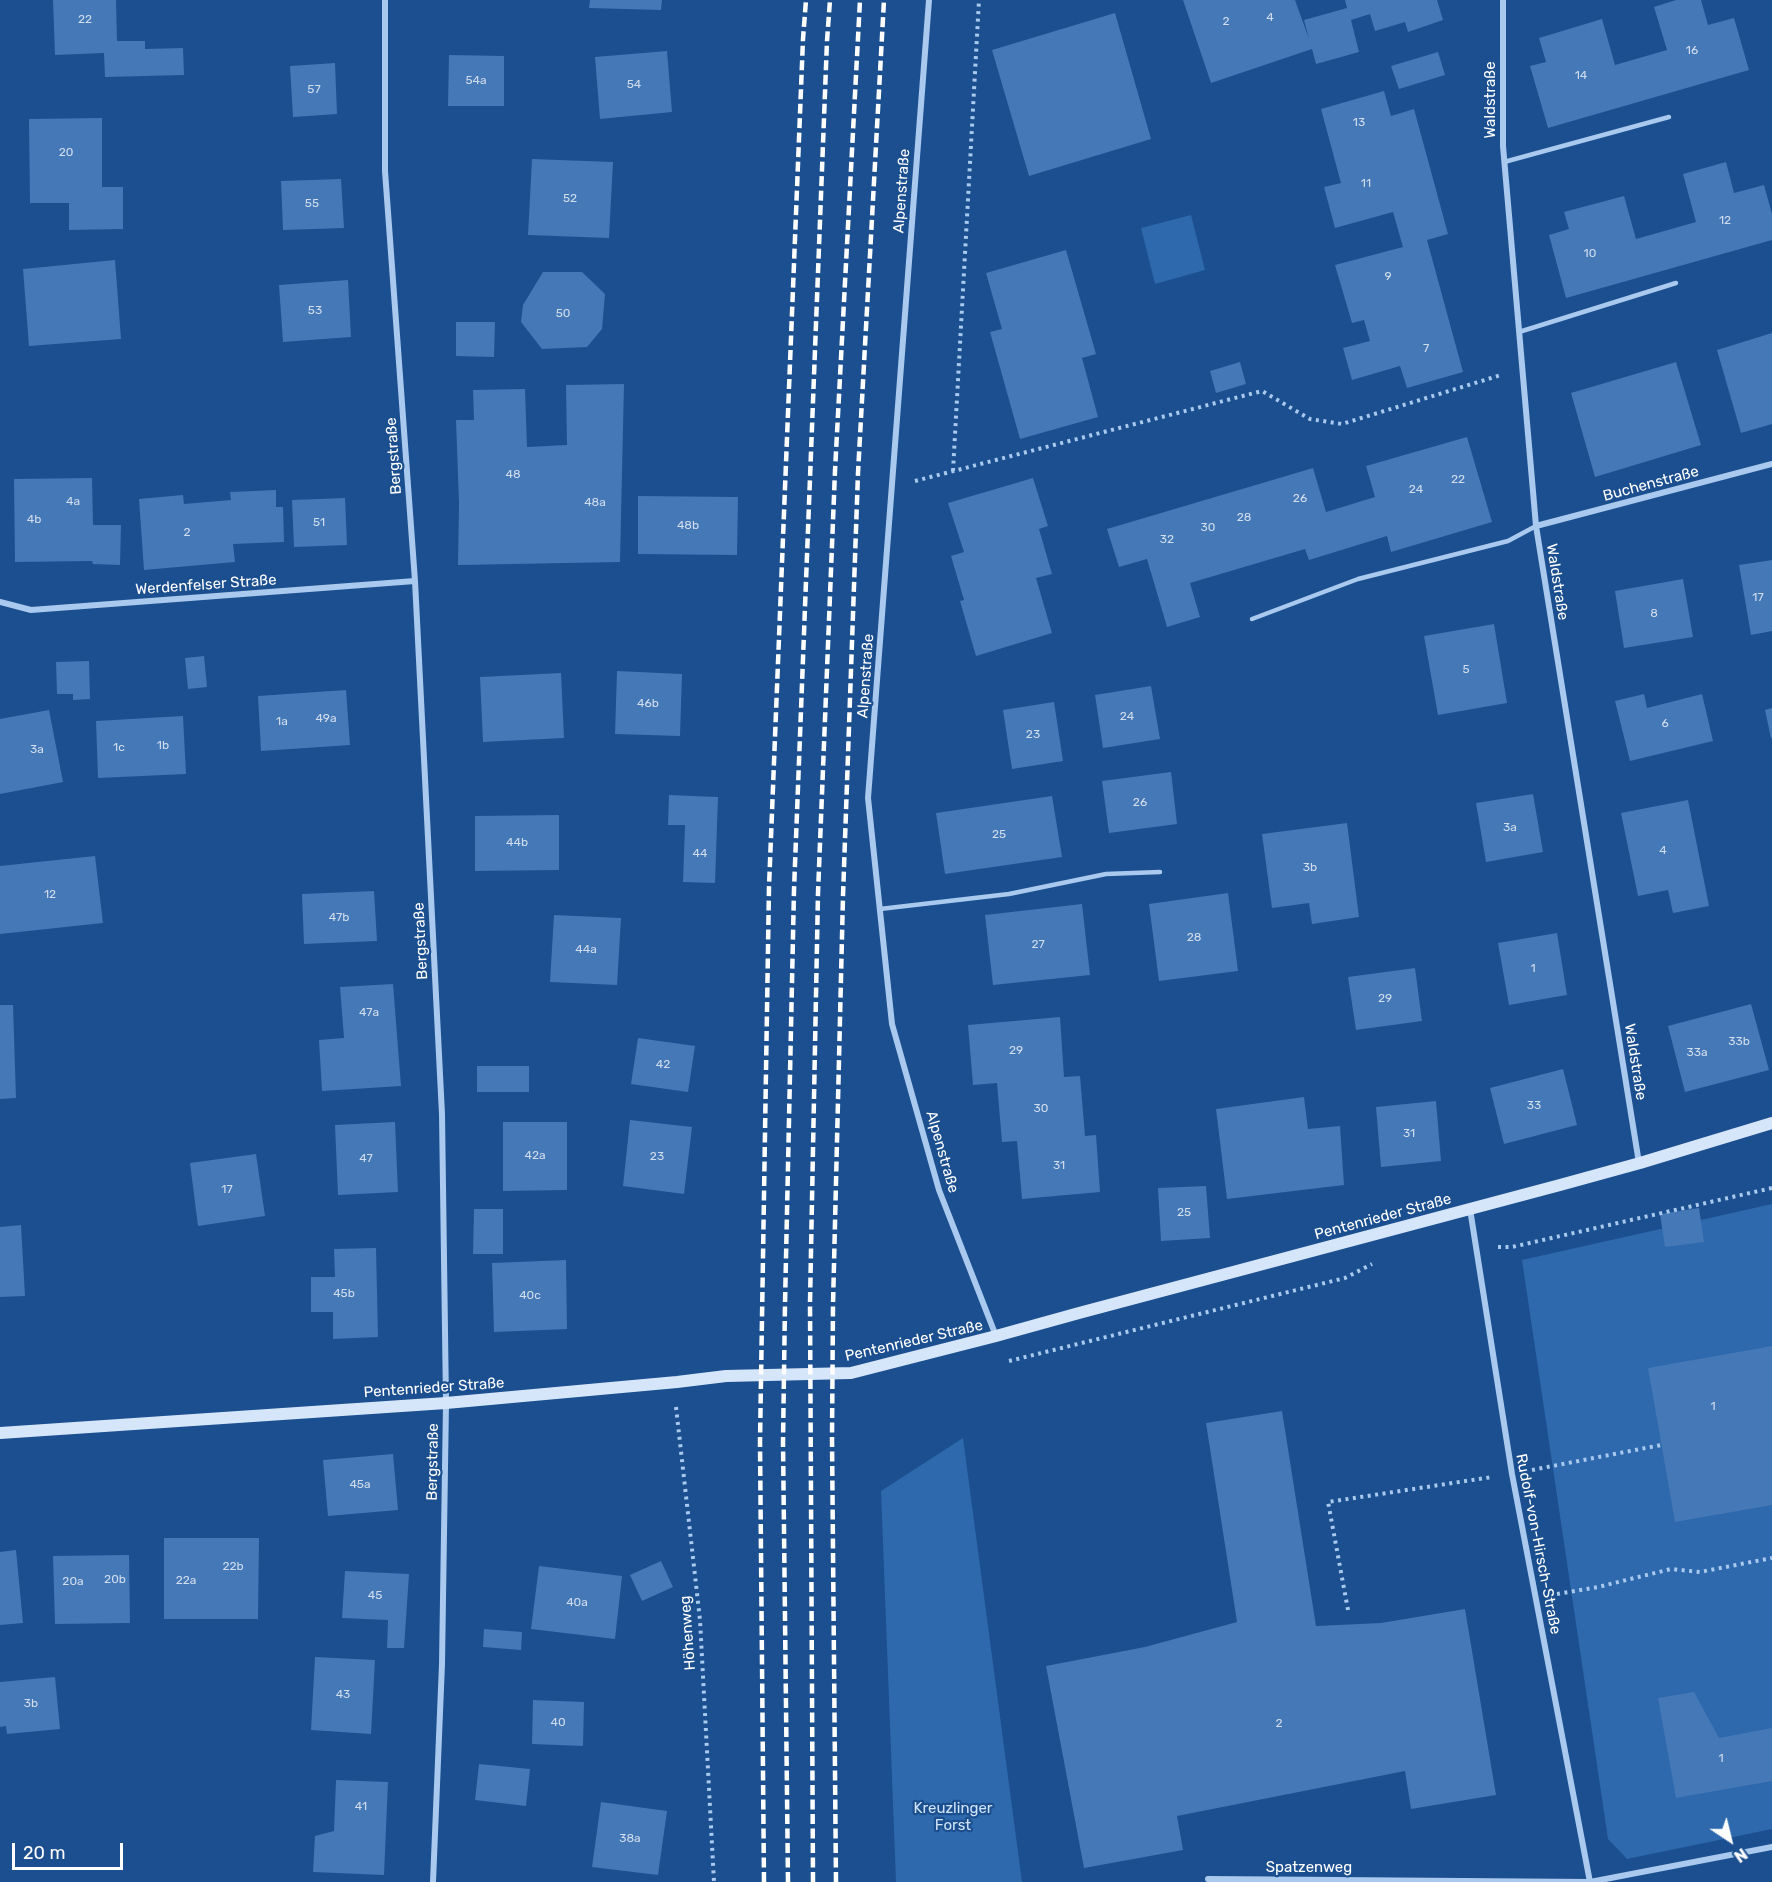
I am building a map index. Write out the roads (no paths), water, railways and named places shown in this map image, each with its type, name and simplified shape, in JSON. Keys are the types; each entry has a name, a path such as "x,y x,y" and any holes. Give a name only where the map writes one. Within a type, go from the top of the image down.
{"street":[{"name":"Bergstraße","path":"385,0 385,171 415,581 442,1114 446,1403 442,1664 433,1882"},
{"name":"Alpenstraße","path":"929,0 868,798 892,1024 939,1190 996,1336"},
{"name":"Waldstraße","path":"1503,0 1504,162 1536,526 1640,1163"},
{"name":"Buchenstraße","path":"1536,526 1772,464"},
{"name":"Werdenfelser Straße","path":"0,602 31,610 415,581"},
{"name":"Pentenrieder Straße","path":"0,1433 446,1403 726,1376 851,1373 1640,1163 1772,1123"},
{"name":"Rudolf-von-Hirsch-Straße","path":"1470,1209 1512,1474 1590,1882"},
{"name":"Spatzenweg","path":"1208,1879 1590,1882 1772,1847"}],"lane":[{"path":"1504,162 1669,117"},
{"path":"1519,332 1676,283"},
{"path":"1252,619 1358,579 1508,541 1536,526"},
{"path":"880,909 1009,894 1106,874 1160,872"}],"railway":[{"path":"764,1882 760,1442 769,887 806,0"},
{"path":"788,1882 783,1442 794,890 830,0"},
{"path":"813,1882 810,1303 818,893 835,471 860,0"},
{"path":"836,1882 832,1438 843,896 858,473 884,0"}],"park label":[{"name":"Kreuzlinger Forst","path":"953,1818"}]}
